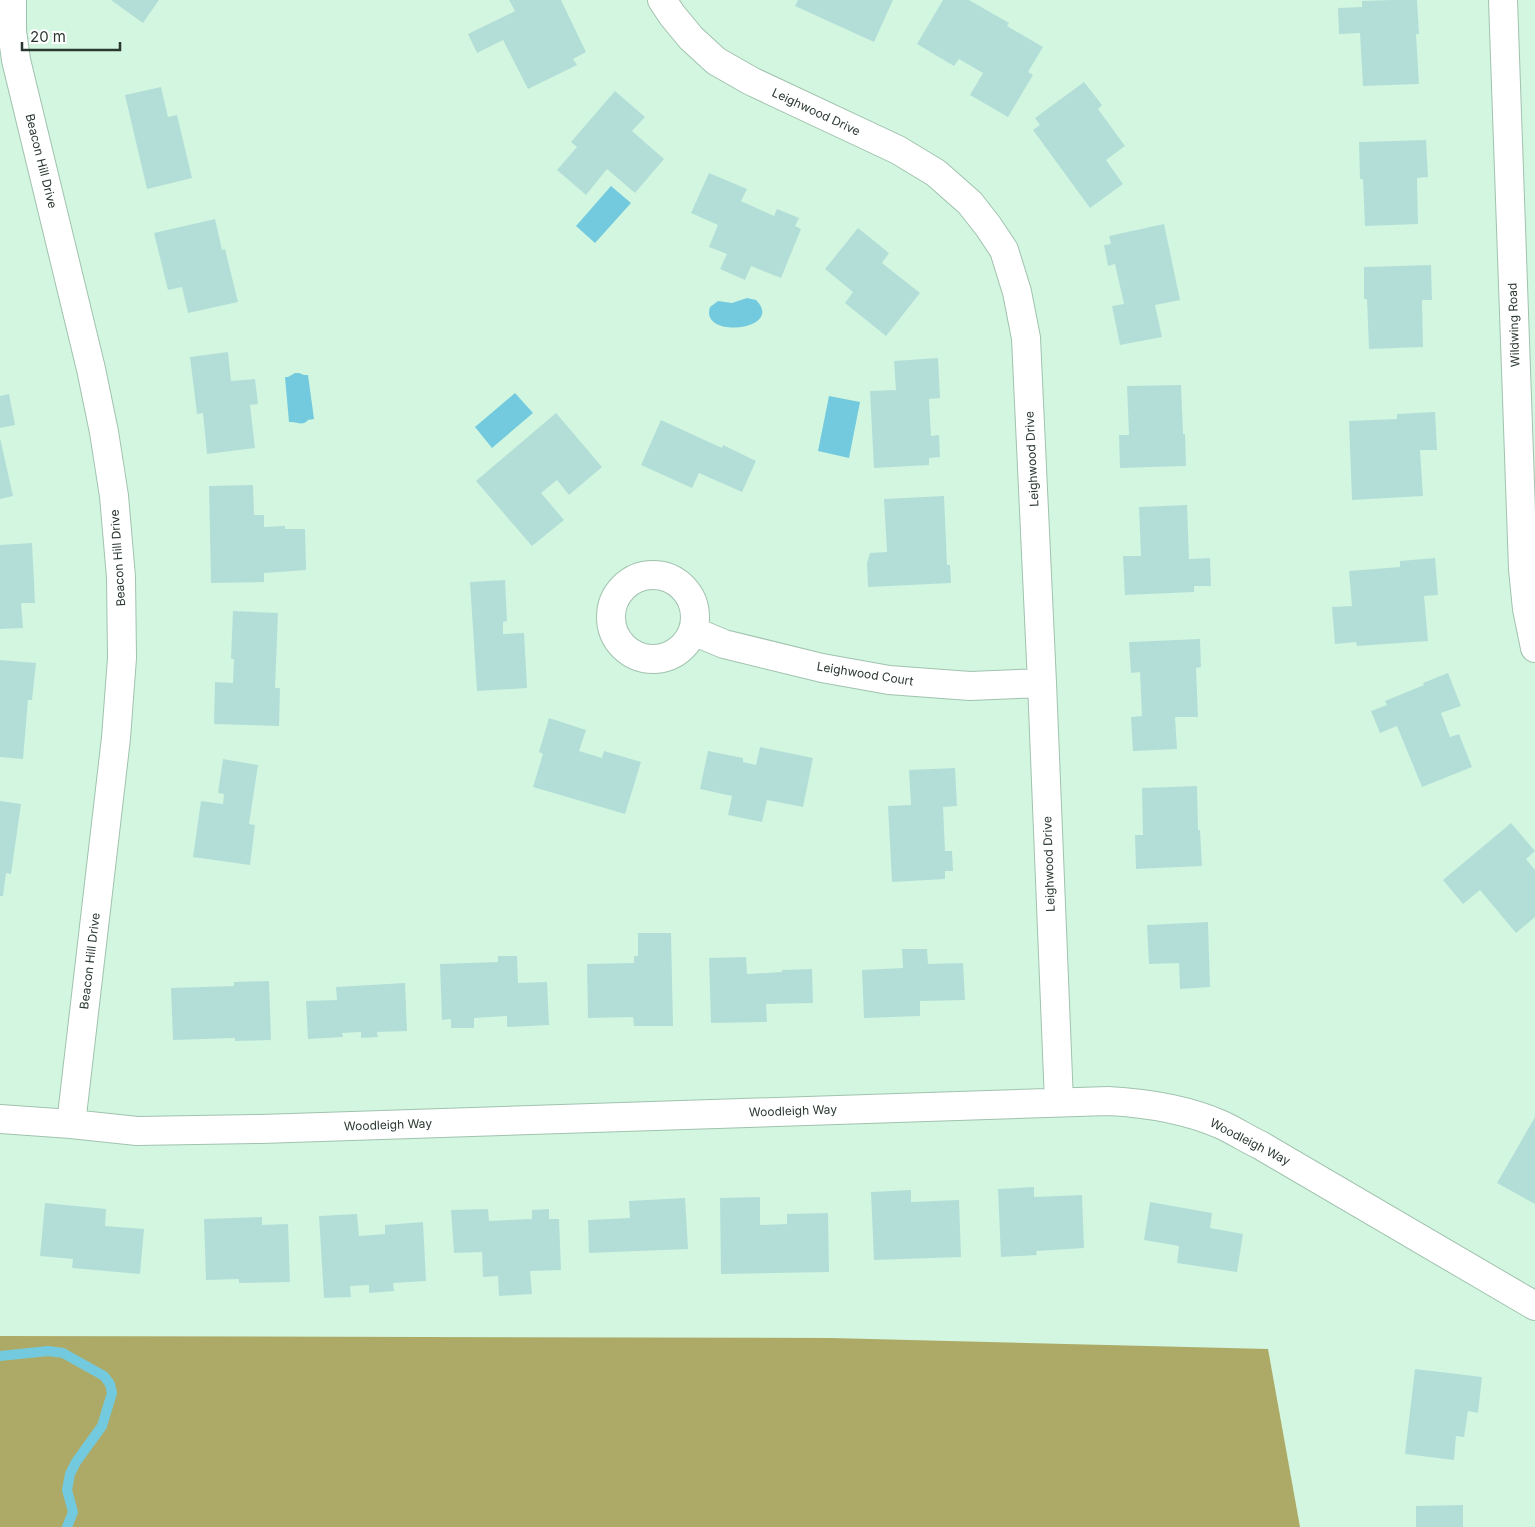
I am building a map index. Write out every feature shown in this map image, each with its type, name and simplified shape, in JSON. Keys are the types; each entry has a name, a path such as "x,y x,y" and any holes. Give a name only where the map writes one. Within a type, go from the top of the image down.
{"street":[{"name":"Beacon Hill Drive","path":"12,0 12,31 16,60 89,359 104,432 114,496 121,577 122,658 116,738 71,1124"},
{"name":"Leighwood Drive","path":"662,0 691,38 716,61 751,81 898,150 936,173 970,202 1004,250 1017,292 1026,338 1042,683 1058,1102"},
{"name":"Wildwing Road","path":"1503,0 1523,569 1527,610 1535,648"},
{"name":"Leighwood Court","path":"693,631 724,644 822,668 889,680 970,686 1042,683"},
{"name":"Woodleigh Way","path":"0,1119 137,1130 261,1129 1058,1102 1108,1101 1140,1103 1182,1111 1222,1125 1260,1145 1535,1306"}],"shaded area":[{"path":"0,1336 831,1338 1268,1349 1300,1527 0,1527"}],"water":[{"path":"611,186 631,203 595,243 576,226"},
{"path":"747,298 756,300 762,310 760,318 752,324 728,327 717,324 710,317 710,307 718,301 732,303"},
{"path":"295,373 308,375 314,419 304,423 289,422 285,377"},
{"path":"515,393 533,413 492,448 475,427"},
{"path":"829,396 860,402 849,458 818,451"}],"building":[{"path":"111,0 159,0 143,23"},
{"path":"509,0 561,0 586,52 573,59 577,65 528,89 503,40 477,53 468,34 515,11"},
{"path":"798,0 893,0 874,42 795,6"},
{"path":"943,0 969,0 1009,23 1007,26 1043,47 1028,72 1033,75 1008,117 970,95 983,73 959,59 954,66 917,44"},
{"path":"1417,0 1419,34 1416,34 1419,84 1363,86 1360,33 1339,34 1338,8 1362,7 1362,1"},
{"path":"1084,82 1102,105 1098,109 1125,146 1106,160 1123,184 1090,208 1033,130 1040,125 1035,118"},
{"path":"161,87 168,117 177,115 192,178 147,189 125,95"},
{"path":"615,91 645,117 632,131 664,159 635,193 607,169 586,195 557,170 577,147 571,142"},
{"path":"1426,140 1428,177 1417,178 1418,224 1365,226 1363,179 1360,179 1359,142"},
{"path":"709,173 747,189 741,201 774,216 777,209 799,218 795,226 801,229 781,278 751,266 745,280 720,269 727,254 709,247 718,225 691,213"},
{"path":"215,219 222,250 225,249 238,302 188,313 182,287 168,290 154,233"},
{"path":"1164,224 1180,300 1155,305 1162,337 1120,345 1112,306 1124,304 1115,264 1108,266 1104,245 1111,244 1109,236"},
{"path":"858,228 889,253 882,263 920,293 886,336 845,303 853,292 825,269"},
{"path":"1431,265 1432,300 1422,300 1423,347 1369,349 1367,299 1364,299 1364,267"},
{"path":"228,352 231,381 255,379 258,404 250,405 255,448 207,454 203,413 197,414 190,357"},
{"path":"938,358 940,398 929,399 931,436 939,435 940,457 929,458 929,465 874,468 870,391 896,390 894,361"},
{"path":"1181,385 1186,466 1120,468 1119,435 1129,435 1127,386"},
{"path":"9,394 15,425 0,428 0,396"},
{"path":"1435,412 1437,450 1420,450 1423,496 1352,500 1349,421 1397,419 1397,414"},
{"path":"556,413 602,467 569,495 557,480 541,493 564,520 532,546 476,481"},
{"path":"661,420 722,448 723,445 756,461 742,492 699,473 692,488 641,465"},
{"path":"0,438 13,496 0,499"},
{"path":"253,485 254,515 264,515 264,527 285,526 285,529 305,529 306,570 264,573 264,582 211,583 209,486"},
{"path":"944,496 947,565 950,565 951,583 868,587 867,563 870,553 887,552 884,499"},
{"path":"1187,505 1189,559 1210,558 1211,586 1194,586 1194,592 1125,595 1123,556 1141,556 1139,507"},
{"path":"32,543 35,603 21,603 23,628 0,629 0,545"},
{"path":"1435,558 1438,595 1424,596 1428,641 1357,646 1356,642 1335,644 1332,607 1352,606 1349,571 1400,567 1400,561"},
{"path":"505,580 507,621 503,622 503,634 524,633 527,688 477,691 470,582"},
{"path":"233,611 278,613 275,688 280,688 279,726 214,724 215,682 233,683 234,659 231,659"},
{"path":"1200,639 1201,667 1196,668 1198,717 1175,717 1177,749 1133,751 1131,717 1142,716 1140,672 1131,673 1129,642"},
{"path":"0,660 36,663 32,700 28,700 23,759 0,757"},
{"path":"1448,673 1461,706 1441,713 1450,737 1459,734 1472,767 1422,787 1397,726 1380,733 1371,711 1387,705 1385,701"},
{"path":"549,718 586,730 579,751 602,758 604,751 641,762 625,814 533,787 543,754 539,752"},
{"path":"760,747 813,758 803,807 767,800 762,822 728,815 732,796 700,789 708,751 743,758 743,762 756,765"},
{"path":"223,759 258,765 249,824 255,825 250,865 193,857 201,801 223,804 224,794 218,793"},
{"path":"955,768 957,806 943,807 945,851 952,851 953,871 945,871 945,879 892,882 888,806 911,805 909,770"},
{"path":"1197,786 1198,830 1200,830 1202,866 1136,869 1135,835 1143,835 1142,788"},
{"path":"0,801 21,804 11,874 6,873 3,896 0,896"},
{"path":"1511,823 1535,851 1526,859 1535,870 1535,917 1516,933 1480,890 1463,904 1443,880"},
{"path":"1208,922 1210,987 1180,989 1179,963 1149,964 1147,925"},
{"path":"638,933 671,933 673,1026 634,1026 633,1017 588,1018 587,964 634,963 634,956 638,956"},
{"path":"902,949 927,949 928,964 963,963 965,1000 920,1001 920,1016 864,1018 862,970 903,968"},
{"path":"498,956 517,956 518,983 547,982 549,1025 507,1027 507,1016 474,1018 474,1028 451,1028 451,1019 442,1020 440,964 498,962"},
{"path":"746,957 747,974 812,969 813,1003 766,1004 767,1022 711,1023 709,958"},
{"path":"269,981 271,1040 235,1041 235,1038 173,1040 171,988 234,986 234,982"},
{"path":"405,983 407,1031 377,1032 378,1037 361,1038 361,1032 342,1033 343,1037 308,1039 306,1001 337,1000 336,987"},
{"path":"1535,1117 1535,1204 1497,1183"},
{"path":"1034,1187 1034,1197 1082,1195 1084,1248 1036,1251 1037,1255 1001,1257 998,1189"},
{"path":"911,1190 911,1202 959,1200 961,1257 874,1260 871,1192"},
{"path":"760,1197 760,1225 787,1224 787,1214 828,1213 829,1272 721,1274 720,1198"},
{"path":"685,1198 688,1249 589,1253 588,1220 630,1218 629,1201"},
{"path":"1150,1202 1212,1213 1210,1228 1243,1234 1237,1272 1177,1263 1179,1246 1144,1240"},
{"path":"45,1203 106,1209 105,1226 144,1229 140,1274 72,1268 73,1259 40,1256"},
{"path":"488,1209 489,1221 532,1219 532,1210 549,1209 549,1219 559,1219 561,1270 530,1271 532,1294 499,1296 498,1276 483,1277 482,1252 454,1253 451,1210"},
{"path":"357,1214 359,1236 385,1234 385,1225 423,1222 426,1281 393,1283 394,1291 369,1293 369,1285 350,1286 351,1297 324,1298 319,1216"},
{"path":"262,1217 262,1225 288,1224 290,1282 239,1283 239,1279 206,1280 204,1219"},
{"path":"1415,1369 1482,1377 1478,1413 1468,1411 1464,1437 1456,1436 1454,1460 1405,1454"},
{"path":"1463,1505 1463,1527 1416,1527 1416,1506"}],"waterway":[{"path":"0,1356 48,1351 63,1353 104,1376 110,1384 112,1393 102,1426 76,1462 70,1474 67,1490 73,1512 67,1527"}]}
